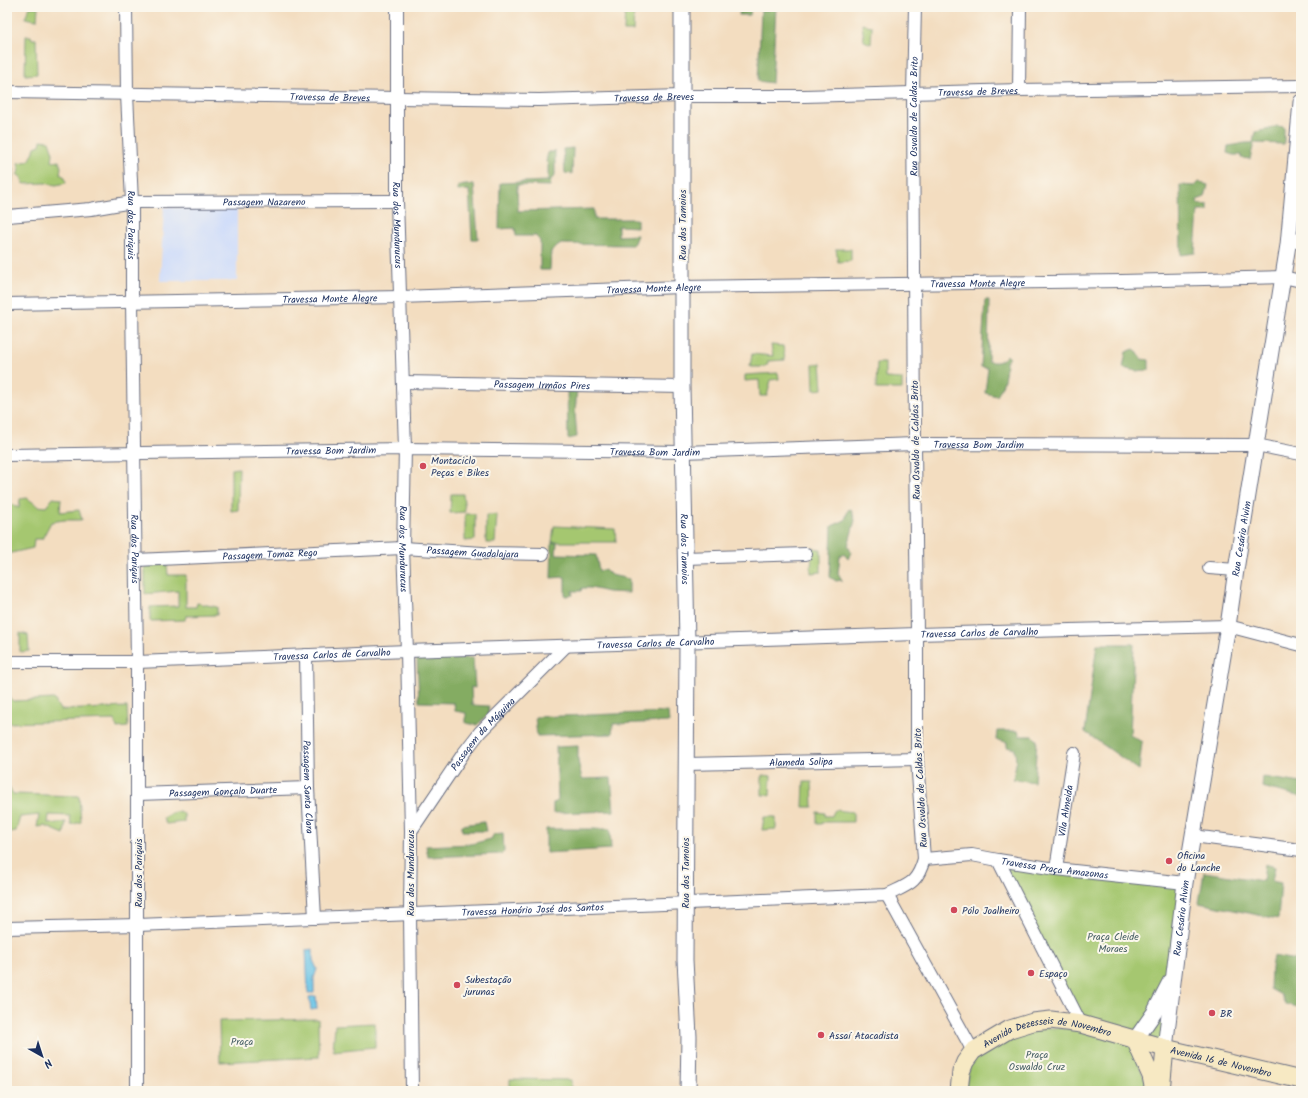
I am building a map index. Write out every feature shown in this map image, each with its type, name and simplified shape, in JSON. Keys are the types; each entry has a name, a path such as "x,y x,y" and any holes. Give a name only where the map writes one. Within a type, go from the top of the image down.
{"main road":[{"name":"Avenida Dezesseis de Novembro","path":"959,1091 961,1072 965,1062 974,1050 1010,1029 1033,1022 1051,1020 1080,1024 1165,1048"},
{"path":"1135,1040 1151,1076 1154,1091"},
{"path":"1161,1091 1165,1048"},
{"name":"Avenida 16 de Novembro","path":"1165,1048 1301,1080"}],"street":[{"name":"Rua dos Pariquis","path":"126,7 127,94 132,202 132,302 138,662 137,1091"},
{"name":"Rua dos Mundurucus","path":"397,7 397,201 405,449 403,548 411,831 410,914 412,1091"},
{"name":"Rua dos Tamoios","path":"682,7 682,387 687,642 685,764 685,960 689,1037 688,1091"},
{"name":"Rua Osvaldo de Caldas Brito","path":"915,7 913,93 917,759 924,859 920,872"},
{"path":"1020,7 1020,90"},
{"name":"Travessa de Breves","path":"7,92 539,100 682,96 1301,86"},
{"name":"Rua Cesário Alvim","path":"1165,1048 1193,836 1283,277 1294,241 1301,102"},
{"name":"Passagem Nazareno","path":"8,216 91,209 132,202 397,201"},
{"name":"Travessa Monte Alegre","path":"7,304 400,297 682,287 914,282 1121,281 1283,277 1301,281"},
{"name":"Passagem Irmãos Pires","path":"403,382 682,387"},
{"name":"Travessa Bom Jardim","path":"7,455 405,449 683,452 914,444 1256,445 1301,454"},
{"name":"Passagem Guadalajara","path":"403,548 483,553 543,554"},
{"name":"Passagem Tomaz Rego","path":"136,560 403,548"},
{"path":"685,558 806,554"},
{"path":"1209,568 1236,570"},
{"name":"Travessa Carlos de Carvalho","path":"7,662 138,662 407,651 917,634 1228,626 1301,645"},
{"name":"Passagem da Máquina","path":"411,831 462,754 480,732 566,646"},
{"name":"Passagem Santa Clara","path":"306,655 308,788 315,918"},
{"name":"Vila Almeida","path":"1056,869 1074,753"},
{"name":"Alameda Solipa","path":"685,764 917,759"},
{"name":"Passagem Gonçalo Duarte","path":"138,794 308,788"},
{"path":"1193,836 1301,850"},
{"name":"Travessa Praça Amazonas","path":"924,859 972,855 1056,869 1186,883"},
{"path":"998,860 1080,1024"},
{"name":"Travessa Honório José dos Santos","path":"7,928 138,925 887,894 907,886 920,872"},
{"path":"887,894 974,1050"},
{"name":"Rua Cesário Alvim","path":"1135,1040 1154,1013 1174,974"}],"shaded area":[{"path":"164,207 237,208 237,281 160,281"}],"green space":[{"path":"30,7 38,7 37,20 25,18"},
{"path":"625,7 634,7 633,31 624,31"},
{"path":"721,7 751,7 750,15 739,15 740,8"},
{"path":"770,7 776,7 772,83 758,81 761,10 769,10"},
{"path":"862,24 872,26 871,44 864,41"},
{"path":"26,36 31,36 32,39 36,39 37,74 25,75"},
{"path":"1277,126 1284,127 1284,144 1254,143 1250,159 1241,158 1241,155 1227,153 1228,146 1253,143 1255,132"},
{"path":"41,140 49,141 53,153 52,162 59,161 61,167 60,174 65,177 66,183 56,185 45,183 24,184 22,178 17,174 20,171 18,163 29,161 35,147 40,145"},
{"path":"573,148 572,174 565,173 563,149"},
{"path":"555,150 555,176 551,179 550,186 517,185 518,211 594,209 594,219 637,219 637,227 618,226 618,236 637,235 633,245 561,244 551,251 550,270 540,270 540,241 536,236 516,236 515,228 499,229 500,183 548,181 548,164 546,162 548,152 553,152"},
{"path":"7,167 14,169 7,202"},
{"path":"1199,182 1208,185 1205,197 1197,200 1198,204 1208,205 1208,211 1198,211 1195,253 1181,255 1180,185 1195,186"},
{"path":"474,184 478,239 472,239 469,190 458,191 458,186"},
{"path":"836,249 851,249 851,261 838,262"},
{"path":"985,300 989,300 988,361 998,362 1007,355 1010,358 1006,361 1004,379 997,396 985,393 988,368 981,367"},
{"path":"771,345 783,346 785,360 768,361 768,365 764,367 750,367 752,354 773,356"},
{"path":"1134,349 1138,352 1141,359 1149,360 1149,370 1136,371 1123,368 1126,352"},
{"path":"821,363 823,389 814,390 813,365"},
{"path":"877,363 885,363 885,378 902,379 902,389 876,389"},
{"path":"778,373 779,379 771,380 767,396 760,396 759,380 745,381 745,375"},
{"path":"567,389 577,389 575,413 577,437 568,439"},
{"path":"239,468 238,510 231,511 231,469"},
{"path":"451,494 463,494 465,512 450,513"},
{"path":"27,498 38,506 46,507 53,498 61,499 60,512 79,510 82,520 51,522 42,539 34,539 33,548 7,554 7,503 8,502 19,508 20,499"},
{"path":"851,509 855,520 848,546 851,552 848,559 844,554 840,556 838,573 842,580 836,581 830,577 832,526 845,520 848,510"},
{"path":"465,514 475,514 475,540 465,541"},
{"path":"486,515 497,515 495,543 486,543"},
{"path":"554,526 615,529 616,542 552,542"},
{"path":"552,542 557,543 556,554 596,555 599,571 605,569 611,575 629,579 629,593 608,592 591,588 582,588 581,591 572,591 573,595 565,596 565,577 551,578"},
{"path":"812,548 821,549 821,572 811,573"},
{"path":"167,564 168,575 186,575 186,607 196,607 197,603 217,607 217,615 186,616 185,620 150,621 150,607 178,606 178,591 145,594 145,567"},
{"path":"20,633 28,635 29,651 20,652"},
{"path":"1097,644 1134,644 1130,735 1142,742 1139,770 1085,732"},
{"path":"417,658 473,658 475,688 471,687 472,705 489,706 488,715 477,725 466,723 466,713 455,711 454,703 419,702"},
{"path":"7,695 13,701 54,699 60,710 127,707 128,727 117,728 115,720 7,723"},
{"path":"668,712 669,722 613,724 612,734 537,736 535,717"},
{"path":"997,731 1018,731 1020,736 1033,736 1037,740 1034,782 1013,779 1016,764 1015,749 1007,747 1007,742 996,740"},
{"path":"578,746 578,761 582,779 611,778 614,811 553,813 553,803 558,800 556,747"},
{"path":"762,775 771,776 770,795 762,795"},
{"path":"1263,777 1301,783 1301,797 1262,787"},
{"path":"804,782 812,782 813,807 803,807"},
{"path":"7,784 13,794 79,796 81,822 71,825 70,816 49,815 48,824 66,822 64,834 45,826 37,827 39,815 20,817 16,831 7,833"},
{"path":"835,810 853,812 853,822 823,822 822,824 817,824 817,812 825,813 825,816 832,816"},
{"path":"179,811 184,814 184,822 166,824 163,818 171,813"},
{"path":"764,817 776,817 776,829 762,830"},
{"path":"484,822 486,831 462,831 462,825"},
{"path":"546,829 610,829 611,849 546,853"},
{"path":"503,833 504,852 500,854 428,857 426,846 471,844 491,839 494,834"},
{"name":"Praça Cleide Moraes","path":"998,860 1185,883 1167,1045 1081,1024"},
{"path":"1265,864 1275,867 1272,881 1281,883 1278,919 1199,903 1204,872 1263,881"},
{"path":"1300,951 1301,991 1298,1007 1285,1004 1281,995 1270,989 1273,956 1296,960"},
{"name":"Praça","path":"318,1019 319,1057 220,1062 219,1021"},
{"path":"375,1023 375,1047 333,1051 335,1025"},
{"name":"Praça Oswaldo Cruz","path":"1033,1027 1080,1029 1130,1043 1150,1091 965,1091 970,1064 994,1045"},
{"path":"510,1079 571,1080 571,1091 510,1091"}],"water":[{"path":"313,949 313,960 317,969 314,978 314,993 308,993 306,950"},
{"path":"316,996 317,1009 311,1010 309,997"}],"place":[{"name":"Montaciclo Peças e Bikes","path":"423,466"},
{"name":"Oficina do Lanche","path":"1169,861"},
{"name":"Pólo Joalheiro","path":"954,910"},
{"name":"Espaço","path":"1031,973"},
{"name":"Subestação jurunas","path":"457,985"},
{"name":"BR","path":"1212,1013"},
{"name":"Assaí Atacadista","path":"821,1035"}]}
